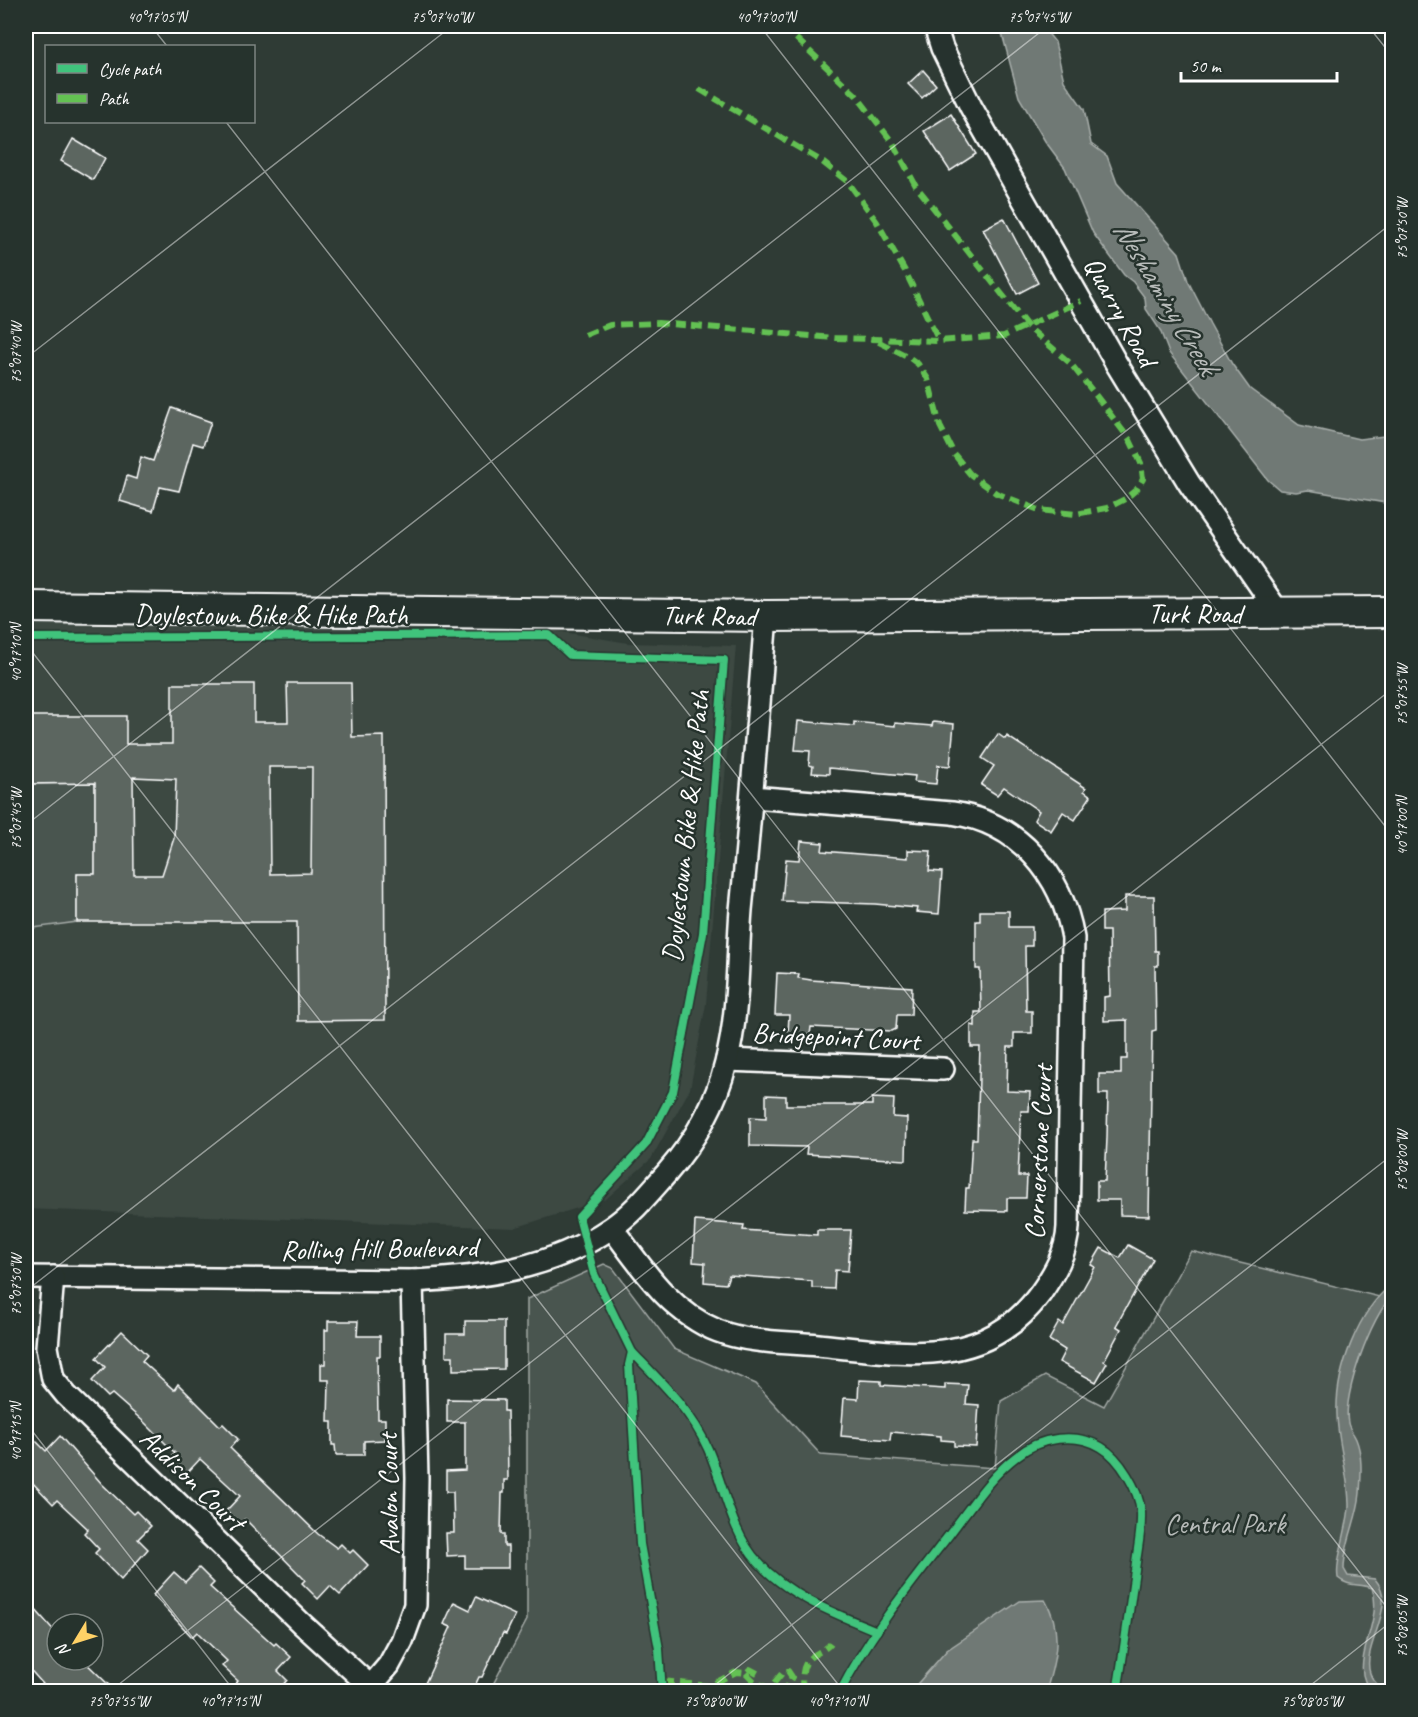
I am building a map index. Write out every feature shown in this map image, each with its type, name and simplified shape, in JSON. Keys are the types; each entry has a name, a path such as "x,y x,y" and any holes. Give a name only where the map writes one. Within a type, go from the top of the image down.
{"street":[{"name":"Quarry Road","path":"935,26 942,48 971,107 1116,363 1189,483 1279,613"},
{"name":"Turk Road","path":"26,607 766,616 1392,612"},
{"name":"Rolling Hill Boulevard","path":"26,1277 412,1281 473,1278 518,1269 568,1252 612,1228 648,1194 688,1146 705,1118 727,1060 752,797 766,616"},
{"name":"Cornerstone Court","path":"612,1228 656,1286 674,1304 689,1316 719,1332 745,1338 894,1352 935,1353 958,1350 975,1345 999,1331 1017,1319 1036,1299 1056,1268 1063,1252 1068,1232 1073,938 1066,907 1043,866 1009,833 978,818 952,813 752,797"},
{"name":"Bridgepoint Court","path":"727,1060 943,1069"},
{"name":"Addison Court","path":"53,1277 47,1347 53,1379 66,1395 369,1689"},
{"name":"Avalon Court","path":"369,1689 389,1665 402,1641 415,1605 417,1489 412,1281"}],"shaded area":[{"path":"486,619 628,643 736,646 706,1004 690,1089 651,1159 606,1199 514,1228 26,1209 26,625"}],"green space":[{"path":"95,783 95,874 77,874 77,922 26,929 26,784"},
{"name":"Central Park","path":"1191,1251 1392,1300 1392,1691 489,1692 527,1620 527,1299 604,1264 613,1268 674,1349 756,1384 821,1455 995,1468 1001,1401 1045,1376 1104,1406"}],"water":[{"name":"Neshaminy Creek","path":"1000,26 1042,26 1055,42 1064,81 1084,109 1091,144 1107,156 1117,183 1179,253 1188,281 1210,324 1232,364 1250,389 1299,425 1359,439 1392,435 1392,504 1308,490 1296,492 1280,490 1268,480 1169,353 1160,330 1146,309 1145,298 1133,282 1124,275 1093,233 1065,168 1045,141 1019,97"},
{"path":"1392,1284 1392,1296 1376,1320 1360,1356 1347,1410 1349,1425 1360,1452 1361,1473 1359,1503 1346,1550 1344,1569 1348,1576 1375,1579 1381,1590 1383,1601 1369,1662 1372,1678 1384,1691 1373,1692 1365,1682 1362,1670 1374,1615 1375,1601 1372,1588 1346,1583 1338,1578 1338,1562 1349,1506 1338,1427 1337,1398 1345,1361 1359,1326 1380,1296"},
{"path":"1045,1600 1051,1611 1056,1634 1055,1656 1046,1691 911,1691 947,1650 1020,1601"}],"building":[{"path":"923,70 936,85 922,98 908,84"},
{"path":"951,114 976,154 950,171 924,131"},
{"path":"73,139 105,158 93,180 61,161"},
{"path":"1004,218 1038,283 1017,294 983,229"},
{"path":"172,408 211,422 203,446 193,443 179,491 160,487 153,511 120,501 127,476 136,479 141,457 153,461"},
{"path":"287,683 351,683 352,737 384,736 385,1020 298,1021 297,922 77,922 77,874 95,874 95,783 26,784 26,716 126,716 126,744 172,744 172,684 254,684 254,722 288,722","holes":["269,767 312,767 311,873 270,874","133,777 176,779 174,838 162,875 134,875"]},
{"path":"798,721 854,726 854,722 895,726 895,723 932,726 933,722 954,724 950,766 938,765 936,784 914,782 915,776 829,768 829,774 812,773 813,766 809,765 810,751 795,750"},
{"path":"998,734 1005,739 1007,736 1086,788 1084,791 1091,796 1075,820 1063,812 1051,831 1034,820 1039,811 1004,787 997,795 981,785 994,766 982,758"},
{"path":"801,841 823,843 822,851 908,858 908,850 931,851 929,871 942,872 939,914 916,912 917,908 875,904 782,901 786,859 799,860"},
{"path":"1125,896 1154,896 1155,951 1158,951 1158,966 1155,966 1156,1030 1152,1031 1149,1216 1120,1215 1120,1200 1097,1200 1097,1181 1105,1181 1108,1094 1099,1094 1099,1074 1121,1074 1121,1059 1127,1059 1127,1020 1104,1021 1104,997 1110,996 1109,931 1102,931 1102,912 1125,911"},
{"path":"980,911 1009,911 1009,927 1032,927 1032,946 1025,946 1026,1011 1032,1011 1032,1033 1014,1033 1014,1047 1008,1047 1007,1091 1030,1092 1029,1111 1021,1111 1018,1176 1027,1176 1026,1198 1007,1198 1007,1211 965,1210 966,1188 969,1188 972,1139 977,1139 980,1047 971,1047 971,1025 975,1026 975,1012 981,1012 980,969 976,969 976,921 980,921"},
{"path":"777,973 799,974 798,978 811,980 912,987 911,1015 897,1015 896,1029 892,1031 811,1027 810,1035 788,1034 789,1015 775,1015"},
{"path":"766,1095 786,1096 786,1105 872,1105 872,1098 894,1099 893,1117 907,1118 906,1160 806,1154 807,1147 750,1146 750,1117 766,1118"},
{"path":"695,1221 744,1225 743,1230 817,1235 817,1230 851,1230 848,1271 835,1270 834,1289 812,1288 812,1281 729,1275 726,1284 704,1282 705,1263 693,1262"},
{"path":"1128,1245 1153,1259 1116,1326 1121,1329 1104,1361 1107,1363 1096,1382 1059,1362 1065,1350 1049,1340 1059,1322 1063,1325 1095,1267 1091,1265 1101,1248 1120,1258"},
{"path":"328,1321 358,1321 357,1336 380,1336 380,1356 377,1356 378,1419 385,1419 385,1440 364,1441 364,1455 336,1455 335,1445 332,1445 332,1422 328,1422 329,1380 321,1380 321,1364 325,1364 325,1330 328,1330"},
{"path":"465,1321 504,1321 504,1369 453,1370 453,1356 446,1356 446,1334 465,1334"},
{"path":"122,1331 147,1355 142,1361 174,1390 178,1384 220,1426 223,1424 238,1439 230,1448 318,1534 337,1548 341,1544 350,1553 353,1550 368,1565 340,1595 330,1586 318,1599 302,1583 305,1580 245,1519 240,1524 226,1511 240,1496 200,1459 187,1473 171,1458 175,1453 144,1422 112,1394 108,1397 92,1381 105,1367 96,1358"},
{"path":"859,1380 881,1381 881,1385 945,1389 945,1384 968,1385 966,1404 979,1405 976,1447 954,1446 954,1441 941,1440 941,1436 891,1432 890,1440 841,1436 844,1398 858,1399"},
{"path":"447,1399 504,1400 504,1411 507,1411 508,1480 504,1480 504,1493 502,1493 501,1534 504,1534 504,1546 508,1546 508,1568 465,1568 465,1555 447,1556 446,1533 454,1533 453,1492 446,1492 446,1471 465,1470 465,1422 447,1422"},
{"path":"60,1436 102,1484 133,1514 136,1511 151,1526 138,1539 148,1549 121,1580 95,1553 99,1549 84,1533 88,1529 57,1500 53,1504 26,1476 26,1450 35,1440 46,1451"},
{"path":"199,1568 214,1583 210,1587 274,1645 276,1643 291,1657 278,1671 287,1680 277,1692 228,1692 238,1681 222,1666 227,1661 197,1632 192,1637 153,1595 174,1572 185,1582"},
{"path":"476,1597 515,1615 506,1634 503,1633 482,1677 479,1677 472,1692 421,1692 451,1627 444,1624 454,1602 470,1610"},
{"path":"26,1599 45,1620 45,1672 95,1672 116,1692 50,1692 26,1665"}],"marked path":[{"path":"783,26 856,95 893,143 916,186 1028,327 1070,363 1094,393 1130,440 1141,463 1143,479 1137,489 1125,499 1107,508 1076,514 1039,510 996,493 970,474 954,454 940,426 928,379 918,364 871,338"},
{"path":"699,89 821,161 848,182 877,222 905,271 939,341"},
{"path":"585,335 610,325 658,323 835,338 939,341 1004,336 1081,301"},
{"path":"800,1692 805,1664 831,1643"},
{"path":"662,1681 709,1686 736,1672 746,1673 750,1669 759,1674"},
{"path":"746,1673 754,1681 769,1689 784,1671 788,1671 792,1677 783,1692"}],"cycle path":[{"name":"Doylestown Bike & Hike Path","path":"26,638 549,635 570,655 724,660 703,933 673,1092 646,1144 579,1217 594,1274 632,1352 629,1365 640,1544 659,1649 662,1692"},
{"path":"632,1352 684,1409 701,1435 714,1463 741,1537 758,1562 783,1585 813,1603 877,1631"},
{"path":"840,1692 864,1650 891,1611 989,1483 1007,1464 1036,1444 1070,1438 1091,1442 1115,1459 1137,1494 1141,1512 1140,1534 1117,1692"}]}
